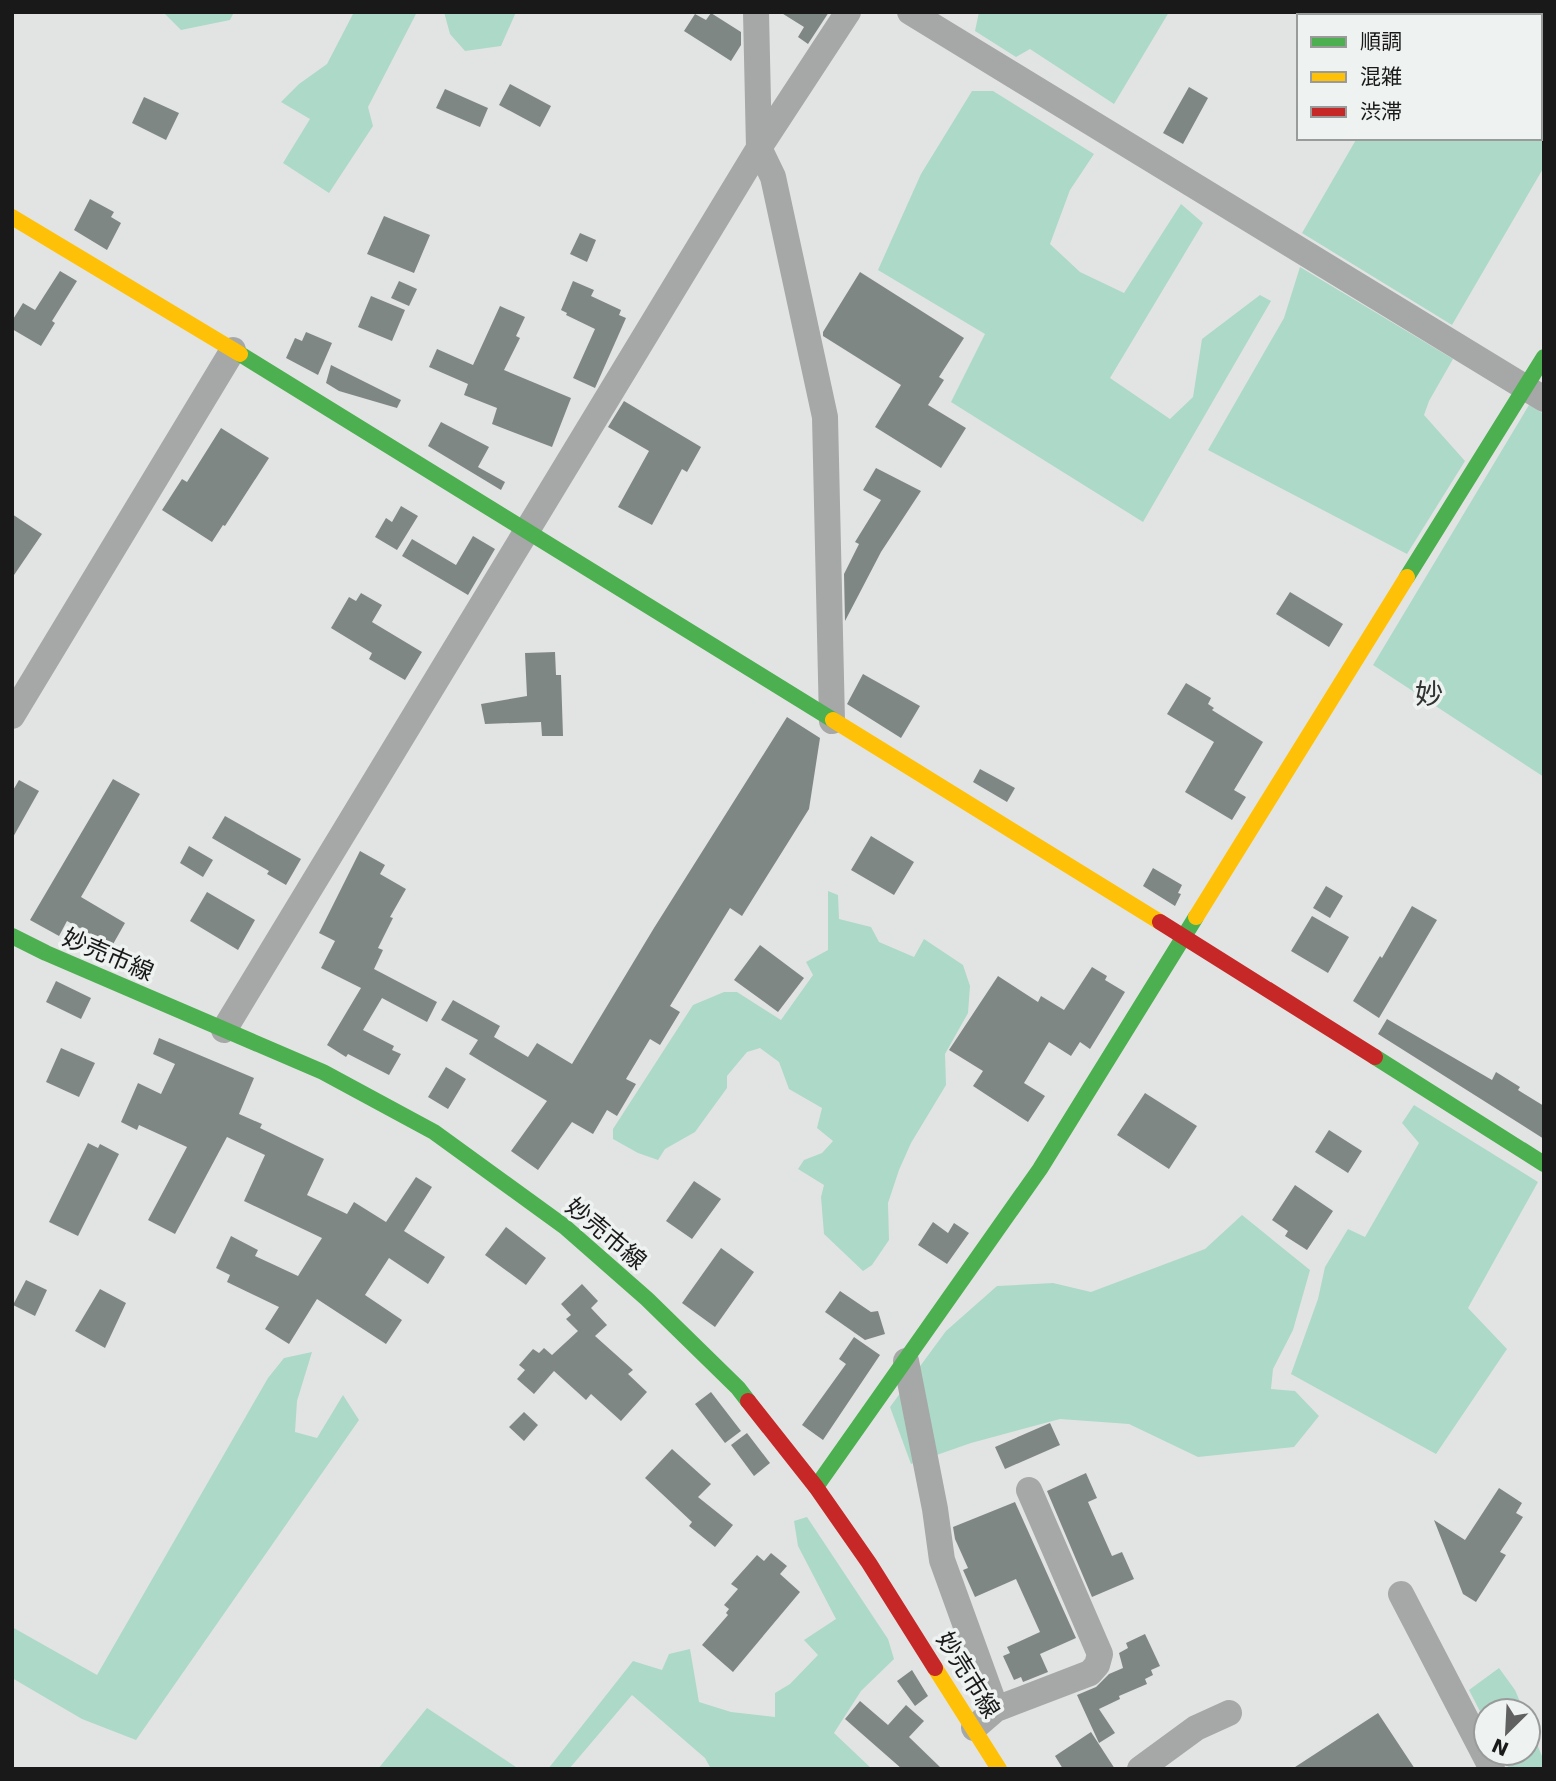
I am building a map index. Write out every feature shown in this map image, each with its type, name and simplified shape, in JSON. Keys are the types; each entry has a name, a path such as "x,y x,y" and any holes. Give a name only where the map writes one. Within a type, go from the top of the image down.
{"street":[{"path":"756,12 759,148 773,177 825,418 832,720"},
{"path":"224,1030 759,148 848,12"},
{"path":"910,12 1534,393"},
{"path":"12,217 233,350 1185,937 1544,1164"},
{"path":"12,716 233,350"},
{"path":"816,1487 1040,1169 1185,937 1534,393 1544,357"},
{"name":"妙売市線","path":"12,936 323,1072 434,1132 565,1227 647,1298 738,1388 816,1487 869,1563 999,1769"},
{"path":"906,1361 935,1509 942,1560 996,1709"},
{"path":"974,1728 996,1709 1090,1673 1097,1665 1100,1654 1029,1490"},
{"path":"1401,1594 1492,1769"},
{"path":"1140,1769 1196,1728 1229,1713"}],"green space":[{"path":"163,12 234,12 230,20 181,30"},
{"path":"354,12 417,12 368,107 373,126 329,193 283,163 310,119 281,102 299,84 327,64"},
{"path":"444,12 516,12 501,46 465,51 450,34"},
{"path":"979,12 1169,12 1114,104 1030,49 1016,57 975,31"},
{"path":"1542,48 1544,49 1544,167 1452,325 1302,233 1356,140 1542,140"},
{"path":"972,91 993,91 1094,154 1070,190 1050,244 1080,272 1124,293 1181,204 1203,223 1110,378 1170,419 1193,397 1202,339 1260,295 1271,301 1143,522 951,402 985,334 878,270 921,174"},
{"path":"1300,267 1453,359 1424,415 1465,461 1407,554 1208,450 1284,318"},
{"path":"1529,405 1544,414 1544,777 1373,665"},
{"path":"828,891 838,895 839,919 871,927 879,942 914,957 924,939 963,965 970,986 968,1013 945,1054 946,1085 911,1143 888,1203 889,1240 872,1265 863,1271 824,1234 821,1197 824,1185 798,1169 804,1160 822,1153 833,1141 817,1128 822,1108 789,1089 779,1062 760,1048 747,1052 727,1076 727,1088 695,1132 665,1149 658,1160 638,1153 613,1139 613,1129 693,1005 724,992 737,992 781,1020 813,975 806,962 828,950"},
{"path":"1414,1105 1538,1182 1468,1308 1507,1349 1436,1454 1291,1374 1318,1299 1325,1267 1348,1229 1365,1237 1419,1143 1402,1123"},
{"path":"1242,1215 1310,1270 1293,1330 1273,1369 1271,1389 1295,1391 1319,1416 1294,1447 1198,1457 1129,1424 1060,1419 971,1443 911,1464 890,1407 946,1331 997,1286 1053,1283 1091,1292 1205,1249"},
{"path":"312,1352 297,1401 295,1432 317,1438 343,1395 359,1420 136,1740 82,1719 12,1678 12,1627 97,1675 268,1378 284,1358"},
{"path":"807,1517 888,1639 894,1659 861,1691 834,1733 872,1769 711,1769 705,1758 632,1695 569,1769 548,1769 633,1661 662,1670 669,1654 690,1649 699,1702 731,1712 775,1717 775,1693 790,1684 818,1655 804,1640 836,1619 798,1546 794,1521"},
{"path":"1499,1668 1518,1697 1473,1697 1469,1690"},
{"path":"427,1708 519,1769 378,1769"},
{"path":"1542,1756 1544,1761 1544,1769 1508,1767 1542,1767"}],"building":[{"path":"780,12 829,12 808,44 798,37 804,27"},
{"path":"711,13 741,32 741,45 731,61 684,31 695,14 706,20"},
{"path":"510,84 551,106 540,127 499,105"},
{"path":"1189,87 1208,98 1183,144 1163,133"},
{"path":"445,89 488,108 480,127 436,108"},
{"path":"144,97 179,113 166,140 132,123"},
{"path":"90,199 114,212 111,217 121,223 107,250 74,230"},
{"path":"384,216 430,235 414,273 367,254"},
{"path":"580,233 596,240 587,262 570,254"},
{"path":"60,271 77,281 52,321 55,323 41,346 12,329 12,321 23,303 35,310"},
{"path":"860,272 964,338 939,377 944,380 928,405 966,428 941,468 875,427 901,385 823,336"},
{"path":"399,281 417,289 409,306 391,298"},
{"path":"573,281 594,290 591,296 621,310 619,315 626,318 595,388 573,378 595,329 561,310"},
{"path":"371,296 405,310 392,341 358,327"},
{"path":"500,306 525,317 516,336 520,338 504,370 571,398 552,447 492,424 497,408 464,395 468,384 429,367 437,349 473,365"},
{"path":"306,332 332,343 318,375 286,358 295,338 302,341"},
{"path":"331,365 401,400 397,408 339,391 326,383"},
{"path":"624,401 701,447 687,472 682,469 652,525 618,507 649,451 608,427"},
{"path":"441,422 489,447 478,467 505,482 501,490 428,446"},
{"path":"221,428 269,458 212,542 162,510 182,479 187,482"},
{"path":"876,468 921,491 881,552 845,621 844,574 859,544 855,542 881,500 863,490"},
{"path":"401,506 418,516 397,550 375,537 386,518 392,522"},
{"path":"12,514 42,534 12,578"},
{"path":"473,536 495,549 468,595 402,556 412,539 456,565"},
{"path":"1290,592 1343,624 1329,647 1276,614"},
{"path":"361,593 382,605 372,622 422,652 405,680 369,659 372,653 331,628 349,597 356,601"},
{"path":"555,652 556,675 561,675 563,736 542,736 541,722 485,724 481,704 527,696 525,653"},
{"path":"863,674 920,706 901,738 847,704"},
{"path":"1186,683 1211,698 1208,704 1214,708 1212,710 1263,742 1234,790 1246,797 1232,820 1185,792 1214,742 1167,714"},
{"path":"787,717 820,738 809,809 742,916 730,908 670,1006 680,1012 660,1045 650,1039 626,1079 636,1084 617,1116 607,1110 593,1134 572,1122 538,1170 511,1151 547,1101 469,1054 478,1040 441,1020 453,1000 500,1026 494,1037 528,1057 537,1043 572,1064"},
{"path":"980,769 1015,788 1007,802 973,782"},
{"path":"113,779 140,794 81,897 125,923 112,946 67,921 59,936 30,920"},
{"path":"19,780 39,791 12,839 12,792"},
{"path":"225,816 301,859 286,885 267,874 269,871 212,838"},
{"path":"871,836 914,862 894,895 851,870"},
{"path":"189,846 213,860 203,877 180,863"},
{"path":"360,851 385,865 380,874 406,889 390,917 393,918 378,948 383,950 374,969 437,1002 427,1022 382,998 363,1030 394,1046 392,1050 401,1054 389,1075 348,1054 346,1057 327,1045 361,988 321,968 335,941 319,933"},
{"path":"1153,868 1182,885 1175,906 1143,886"},
{"path":"1326,886 1343,896 1330,918 1313,908"},
{"path":"207,892 255,920 238,950 190,921"},
{"path":"1412,906 1437,920 1379,1018 1353,1001"},
{"path":"1312,916 1349,937 1328,973 1291,951"},
{"path":"760,945 804,978 778,1012 734,980"},
{"path":"1092,967 1107,976 1105,980 1125,992 1090,1049 1080,1042 1071,1056 1049,1042 1024,1083 1045,1096 1028,1122 973,1086 983,1071 949,1050 998,976 1038,1002 1041,996 1064,1010"},
{"path":"56,981 91,998 81,1019 46,1002"},
{"path":"1387,1019 1492,1080 1496,1072 1520,1087 1518,1090 1544,1106 1544,1139 1378,1034"},
{"path":"159,1038 254,1078 239,1114 262,1124 260,1128 324,1159 307,1195 347,1214 354,1202 386,1222 416,1177 432,1187 404,1231 445,1257 428,1284 389,1258 365,1295 402,1320 386,1344 317,1299 289,1344 265,1329 279,1307 227,1282 230,1275 216,1268 231,1236 258,1250 255,1256 298,1276 322,1238 244,1201 265,1155 227,1137 175,1234 148,1220 187,1147 139,1125 137,1130 121,1122 138,1083 161,1094 175,1064 153,1054"},
{"path":"61,1048 95,1063 79,1097 46,1082"},
{"path":"446,1067 466,1079 448,1109 428,1097"},
{"path":"1145,1093 1197,1126 1169,1169 1117,1135"},
{"path":"1329,1130 1362,1151 1348,1173 1315,1152"},
{"path":"88,1143 98,1148 100,1144 119,1154 78,1236 49,1222"},
{"path":"694,1181 721,1199 692,1239 666,1221"},
{"path":"1295,1185 1333,1211 1307,1250 1285,1236 1288,1231 1272,1220"},
{"path":"933,1222 948,1233 954,1223 969,1233 947,1264 918,1245"},
{"path":"506,1227 546,1258 526,1285 485,1255"},
{"path":"721,1248 754,1272 715,1327 682,1303"},
{"path":"26,1280 47,1290 35,1316 13,1305"},
{"path":"582,1284 598,1301 591,1308 607,1325 595,1336 633,1370 628,1374 647,1392 621,1421 591,1394 586,1400 554,1371 534,1394 517,1379 525,1370 519,1365 533,1349 539,1353 544,1348 552,1355 578,1331 566,1319 571,1315 561,1304"},
{"path":"100,1289 126,1303 105,1348 75,1331"},
{"path":"840,1291 871,1312 878,1311 885,1334 865,1340 825,1312"},
{"path":"854,1337 880,1355 823,1440 802,1425 846,1364 839,1359"},
{"path":"711,1392 741,1431 725,1443 695,1404"},
{"path":"524,1412 538,1425 524,1441 509,1427"},
{"path":"1050,1423 1060,1445 1005,1469 995,1447"},
{"path":"747,1433 770,1463 754,1476 731,1445"},
{"path":"672,1449 711,1484 698,1497 733,1525 715,1547 689,1526 692,1522 645,1478"},
{"path":"1086,1473 1097,1498 1088,1502 1112,1556 1122,1552 1134,1579 1092,1597 1047,1491"},
{"path":"1499,1488 1522,1503 1516,1513 1523,1517 1500,1552 1506,1555 1476,1602 1463,1594 1434,1520 1465,1540"},
{"path":"1015,1502 1076,1638 1040,1654 1048,1672 1023,1682 1021,1677 1014,1680 1003,1656 1010,1653 1007,1647 1040,1632 1016,1579 975,1597 963,1570 968,1568 955,1539 953,1527"},
{"path":"771,1553 787,1566 780,1574 800,1592 733,1672 702,1645 728,1615 726,1613 729,1609 724,1605 738,1589 731,1584 757,1555 764,1561"},
{"path":"1145,1634 1160,1666 1151,1670 1153,1675 1145,1679 1147,1684 1119,1696 1120,1699 1099,1709 1115,1733 1099,1743 1077,1695 1096,1687 1109,1674 1123,1668 1119,1653 1128,1648 1126,1643"},
{"path":"912,1670 928,1696 915,1706 897,1681"},
{"path":"860,1701 888,1725 906,1705 924,1721 909,1737 942,1769 902,1769 845,1719"},
{"path":"1378,1713 1415,1769 1292,1769"},
{"path":"1091,1732 1115,1769 1063,1769 1055,1756"}],"traffic: fast":[{"path":"240,354 833,720"},
{"path":"1407,577 1544,357"},
{"path":"816,1487 1040,1169 1196,917"},
{"path":"12,936 323,1072 434,1132 565,1227 647,1299 748,1401"},
{"path":"1375,1057 1544,1164"}],"traffic: slow":[{"path":"12,217 240,354"},
{"path":"1196,917 1407,577"},
{"path":"833,720 1160,922"},
{"path":"935,1668 999,1769"}],"traffic: jam":[{"path":"1160,922 1375,1057"},
{"path":"748,1401 816,1487 869,1563 935,1668"}],"district":[{"name":"妙","path":"1429,694"}]}
